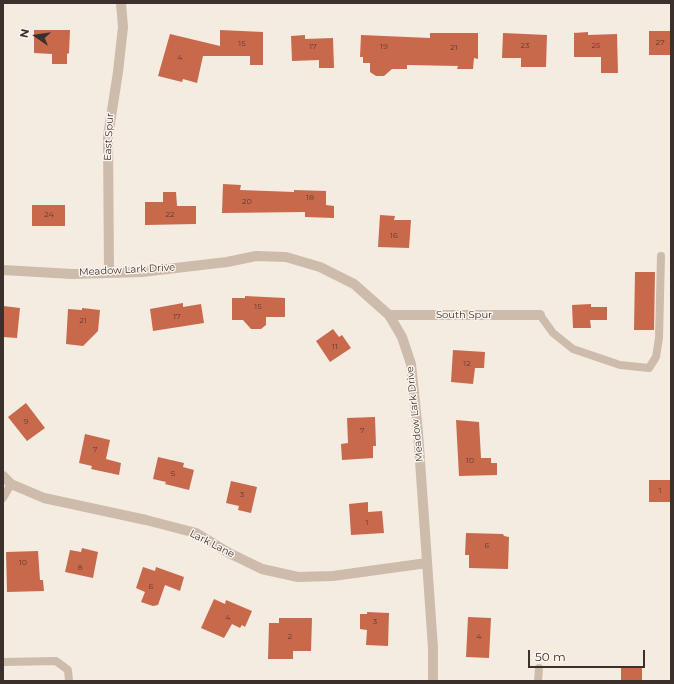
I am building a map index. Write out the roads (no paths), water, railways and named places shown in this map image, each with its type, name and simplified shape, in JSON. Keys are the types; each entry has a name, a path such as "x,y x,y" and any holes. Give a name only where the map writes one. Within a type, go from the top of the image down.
{"street":[{"name":"East Spur","path":"109,273 108,136 123,27 121,3"},
{"name":"Meadow Lark Drive","path":"3,270 72,274 142,272 227,262 256,256 286,257 320,267 354,284 389,314 402,338 411,364 433,648 433,681"},
{"name":"South Spur","path":"389,314 540,315"},
{"name":"Lark Lane","path":"3,476 11,484 44,498 98,509 196,533 230,553 262,569 298,577 340,575 427,563"}],"lane":[{"path":"540,315 553,333 573,349 620,365 649,368 656,357 659,338 661,256"},
{"path":"3,498 11,484"},
{"path":"3,662 56,661 68,670 69,681"},
{"path":"538,668 538,681"}]}
